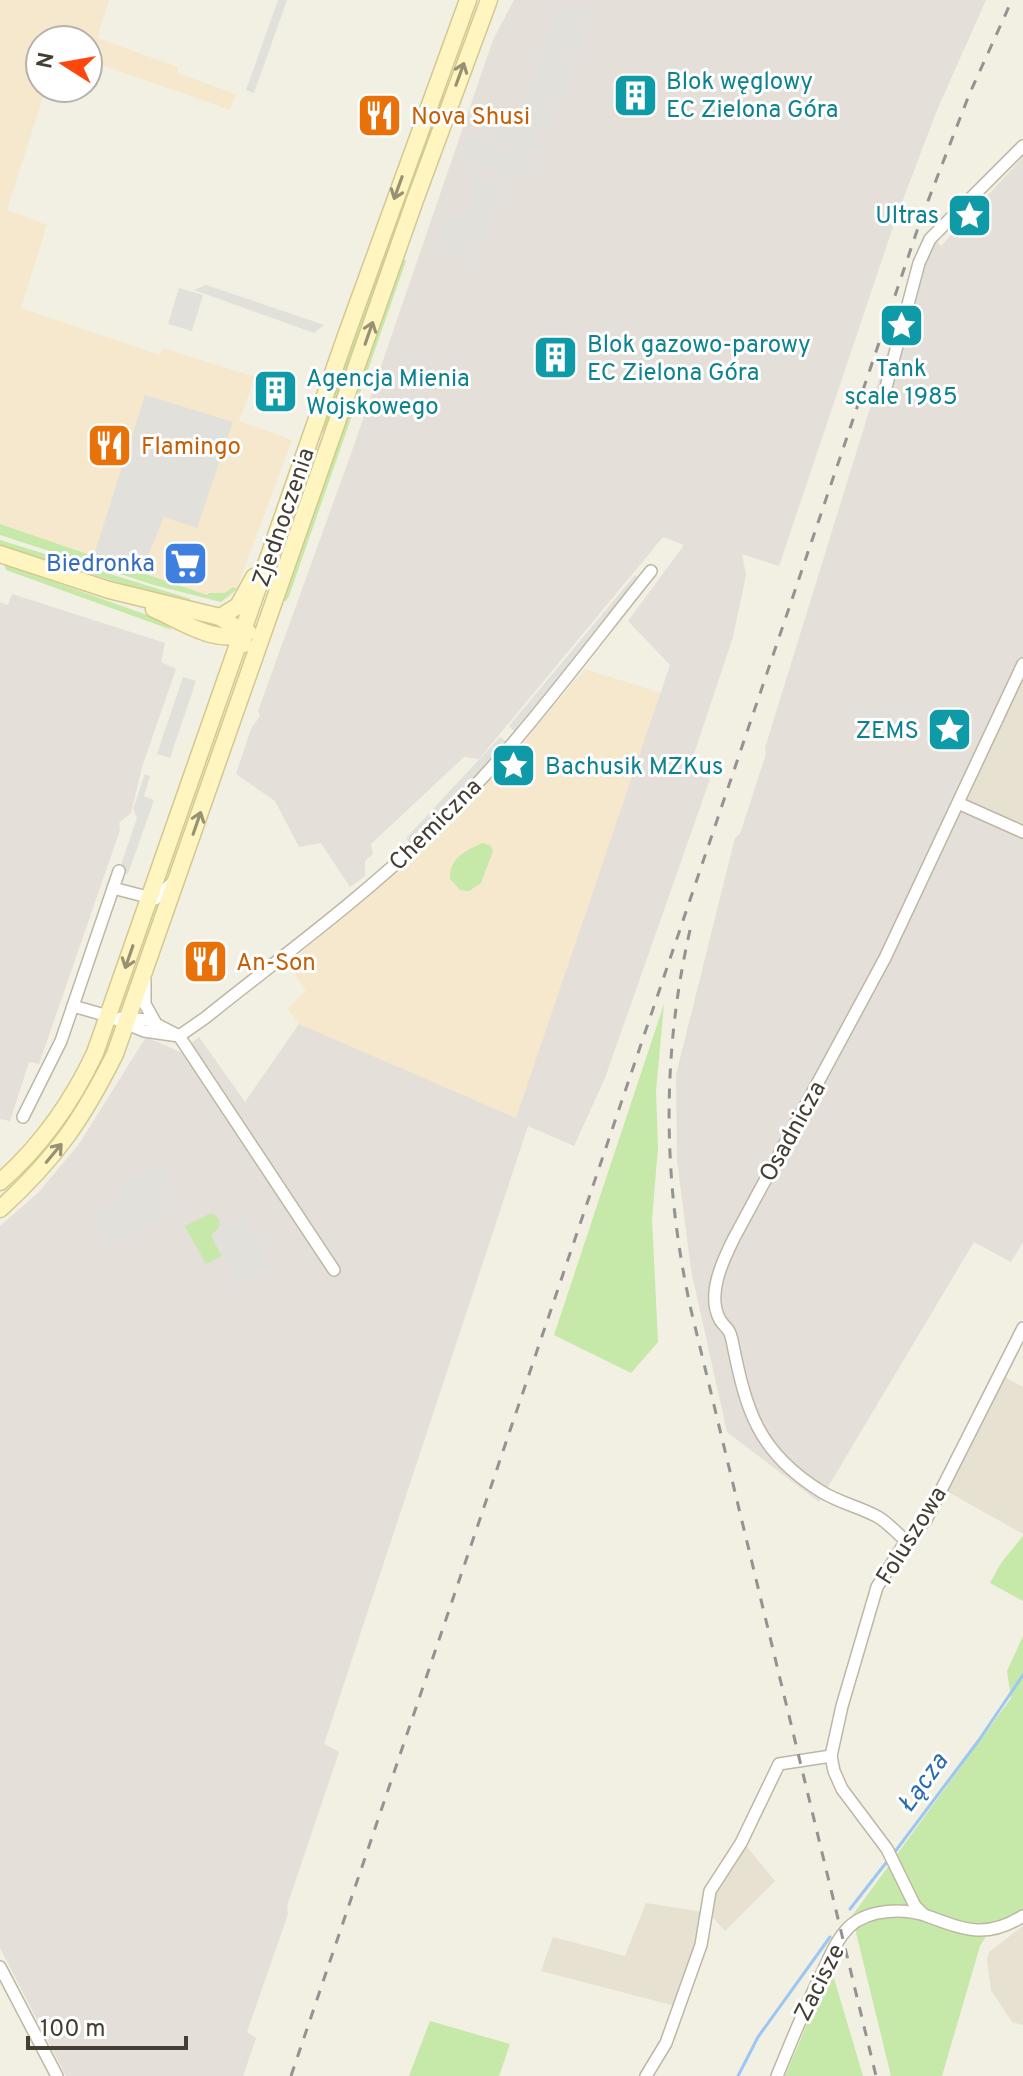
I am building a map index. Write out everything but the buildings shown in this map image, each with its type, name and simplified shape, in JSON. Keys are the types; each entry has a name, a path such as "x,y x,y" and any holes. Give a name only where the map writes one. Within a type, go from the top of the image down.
{"main road":[{"name":"Zjednoczenia","path":"0,1182 38,1144 59,1117 82,1079 107,1020 468,0"},
{"name":"Zjednoczenia","path":"0,1209 30,1181 76,1126 115,1054 407,223 489,0"},
{"path":"220,617 238,606 279,528"},
{"path":"0,554 109,590 220,617 241,636 247,660 244,690"},
{"path":"109,590 213,636 241,636 272,610"},
{"path":"213,636 222,658 223,687"}],"street":[{"path":"885,391 919,263 930,239 1023,146"},
{"name":"Chemiczna","path":"179,1036 383,875 432,830 517,738 651,571"},
{"name":"Osadnicza","path":"906,1541 880,1518 839,1501 809,1483 773,1451 760,1434 743,1396 729,1328 721,1320 716,1305 716,1288 721,1265 734,1238 880,967 1022,669"},
{"path":"958,803 1023,832"},
{"path":"23,1117 61,1041 119,871"},
{"name":"Zjednoczenia","path":"149,898 155,899 167,890 179,874"},
{"path":"113,888 149,898 157,907 162,923"},
{"path":"146,967 145,1004 155,1022"},
{"path":"73,1006 107,1020 141,1018 179,1036 334,1270"},
{"path":"127,1021 144,1031 179,1036"},
{"name":"Foluszowa","path":"831,1756 842,1706 877,1587 906,1541 926,1520 1023,1328"},
{"path":"646,2076 666,2043 701,1945 710,1891 741,1843 779,1764 831,1756 842,1789 890,1854 915,1906 923,1914"},
{"name":"Zacisze","path":"777,2076 806,2003 836,1944 850,1925 876,1912 923,1914 958,1928 992,1931 1023,1916"},
{"path":"0,1967 57,2076"}],"shaded area":[{"path":"0,0 109,0 101,24 24,24 24,104 41,104 7,210 47,225 21,308 160,355 163,348 255,377 239,421 292,440 237,588 229,597 212,600 148,574 0,524"},
{"path":"278,0 287,0 254,93 246,90"},
{"path":"514,0 986,0 937,110 896,218 779,566 742,554 746,575 733,637 688,772 710,779 605,1078 574,1146 528,1126 324,1744 339,1752 247,2032 256,2038 243,2076 66,2076 0,1948 0,1226 38,1193 79,1144 146,1037 180,1052 199,1037 245,1102 299,1024 516,1118 670,665 628,621 684,545 663,537 479,759 464,757 371,844 373,854 365,861 365,876 350,887 321,843 299,847 275,801 236,774 251,729 260,716 258,711 352,451 493,40"},
{"path":"561,3 593,16 549,129 518,118"},
{"path":"104,41 178,67 177,73 236,94 230,110 104,66"},
{"path":"501,118 536,130 533,137 542,141 537,153 530,151 527,156 532,164 527,177 507,175 507,170 504,176 478,167 466,162 467,157 461,154 467,139 473,141 482,137 488,140 484,150 489,150 492,145 517,155 516,161 522,144 518,150 492,140"},
{"path":"1023,157 1023,667 960,803 1023,829 1023,1242 1011,1262 974,1242 819,1502 727,1432 691,1270 677,1160 676,1075 735,838 740,834 766,754 765,748 896,324 906,327 924,267 936,240 941,246"},
{"path":"468,173 504,187 477,255 469,261 434,248 447,213 465,218 477,187 466,182"},
{"path":"206,285 324,325 314,333 194,290"},
{"path":"179,288 203,295 192,331 168,324"},
{"path":"145,395 233,422 197,528 164,517 148,556 154,559 148,574 94,555"},
{"path":"635,575 643,582 519,736 509,726"},
{"path":"12,594 165,643 161,662 176,669 142,767 131,813 119,823 120,830 39,1064 29,1062 10,1121 0,1119 0,602 8,605"},
{"path":"1023,667 1023,829 960,803"},
{"path":"585,669 661,693 516,1119 299,1024 288,1009 306,990 293,971 301,965 295,958 457,819"},
{"path":"183,677 196,681 170,758 157,754"},
{"path":"500,737 511,745 413,848 406,838"},
{"path":"145,774 150,776 144,796 154,800 128,874 119,871 137,818 133,809"},
{"path":"161,1164 180,1209 110,1246 94,1216 101,1212 99,1208 116,1201 114,1197 121,1193 120,1189 135,1181 134,1177"},
{"path":"245,1216 271,1267 236,1285 211,1235"},
{"path":"1003,1376 1023,1387 1023,1534 943,1489"},
{"path":"743,1842 775,1881 725,1931 710,1914 679,2007 541,1971 553,1937 625,1956 646,1903 709,1913 712,1888"},
{"path":"1023,1926 1023,2025 1012,2022 991,1990 987,1960 989,1952"}],"green space":[{"path":"383,250 392,253 324,431 317,439"},
{"path":"402,257 406,261 289,596 286,601 281,601"},
{"path":"0,524 207,595 225,593 233,587 237,589 221,602 154,585 0,535"},
{"path":"0,540 191,599 183,603 0,545"},
{"path":"4,564 164,621 172,630 6,570"},
{"path":"482,843 490,845 493,851 481,883 469,891 460,890 450,879 452,866 464,852"},
{"path":"664,1004 656,1091 658,1147 652,1219 658,1342 631,1373 554,1335"},
{"path":"209,1214 220,1220 218,1229 211,1235 222,1256 206,1264 185,1226"},
{"path":"1023,1536 1023,1601 990,1583 1001,1563"},
{"path":"1023,1636 1023,1913 991,1928 980,1946 942,2076 891,2076 852,1916 1011,1698 1007,1671"},
{"path":"831,1968 863,2076 785,2076"},
{"path":"430,2021 510,2044 499,2076 409,2076"}],"waterway":[{"name":"Łącza","path":"894,1853 979,1740 1023,1675"},
{"name":"Łącza","path":"850,1909 889,1859"},
{"name":"Łącza","path":"738,2076 758,2037 830,1937"}],"railway":[{"path":"291,2076 921,219 969,95 1012,0"},
{"path":"690,930 674,1025 670,1073 671,1167 682,1262 876,2076"}],"place":[{"name":"Blok węglowy EC Zielona Góra","path":"635,95"},
{"name":"Nova Shusi","path":"380,116"},
{"name":"Ultras","path":"970,215"},
{"name":"Tank scale 1985","path":"901,326"},
{"name":"Blok gazowo-parowy EC Zielona Góra","path":"556,358"},
{"name":"Agencja Mienia Wojskowego","path":"275,392"},
{"name":"Flamingo","path":"110,446"},
{"name":"Biedronka","path":"186,563"},
{"name":"ZEMS","path":"950,730"},
{"name":"Bachusik MZKus","path":"514,766"},
{"name":"An-Son","path":"205,962"}]}
